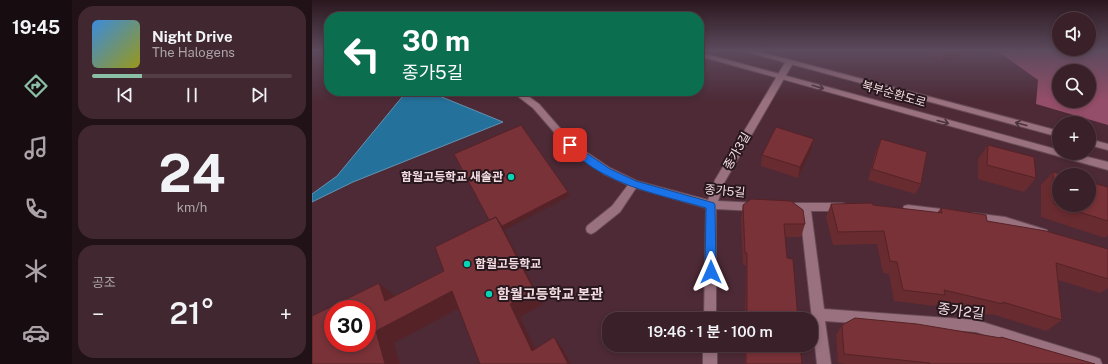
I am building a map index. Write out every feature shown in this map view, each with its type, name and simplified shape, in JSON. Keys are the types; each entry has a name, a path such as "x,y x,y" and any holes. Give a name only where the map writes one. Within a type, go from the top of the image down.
{"street":[{"name":"북부순환도로","path":"747,67 1052,151"},
{"name":"종가3길","path":"710,312 711,205 719,183 786,67"},
{"name":"북부순환도로","path":"808,67 1052,132"},
{"name":"종가5길","path":"522,96 536,106 570,145 585,157 607,171 634,184 711,205 804,208 851,207"},
{"path":"1096,144 1108,147"},
{"name":"북부순환도로","path":"1085,160 1108,166"},
{"path":"591,229 616,209 634,184"},
{"path":"804,208 819,315 824,364"},
{"path":"898,208 1005,221 1057,237"},
{"name":"종가2길","path":"819,315 976,326 1095,364"},
{"path":"710,352 710,364"}],"shaded area":[{"path":"1020,67 1052,67 1052,108 1096,108 1096,67 1108,67 1108,125 1096,122 1096,116 1077,116 1036,104 1038,80"}],"water":[{"path":"403,96 439,96 503,122 353,182 312,202 312,194 337,176"}],"building":[{"name":"함월고등학교 새솔관","path":"521,125 568,192 502,226 496,217 489,220 454,154"},
{"path":"776,127 814,139 800,167 762,155"},
{"path":"881,139 927,152 921,184 872,169"},
{"path":"988,145 1034,157 1036,178 987,165"},
{"path":"1096,184 1108,187 1108,221 1079,212 1096,212"},
{"path":"751,199 791,201 803,210 805,224 784,224 787,258 793,259 797,312 747,312 747,253 745,253 743,205"},
{"path":"872,203 873,205 942,213 941,208 986,215 987,221 1046,231 1108,249 1108,279 1056,263 1062,320 1003,302 1003,304 944,290 945,295 903,290 897,262 890,261 884,231 838,232 831,204"},
{"path":"496,217 534,290 510,304 532,351 554,337 568,364 480,364 452,291 376,331 376,300 344,300 379,283 385,301 444,271 435,247"},
{"path":"324,310 324,352 376,352 376,331 385,364 312,364 312,316"},
{"path":"855,318 917,324 1001,337 1095,364 930,364 844,354 842,325"},
{"path":"746,352 801,352 802,364 746,364"}],"place":[{"name":"함월고등학교 새솔관","path":"511,177"},
{"name":"함월고등학교","path":"467,264"},
{"name":"함월고등학교 본관","path":"489,294"}],"route":[{"path":"570,145 607,171 634,184 711,205 711,272"}]}
